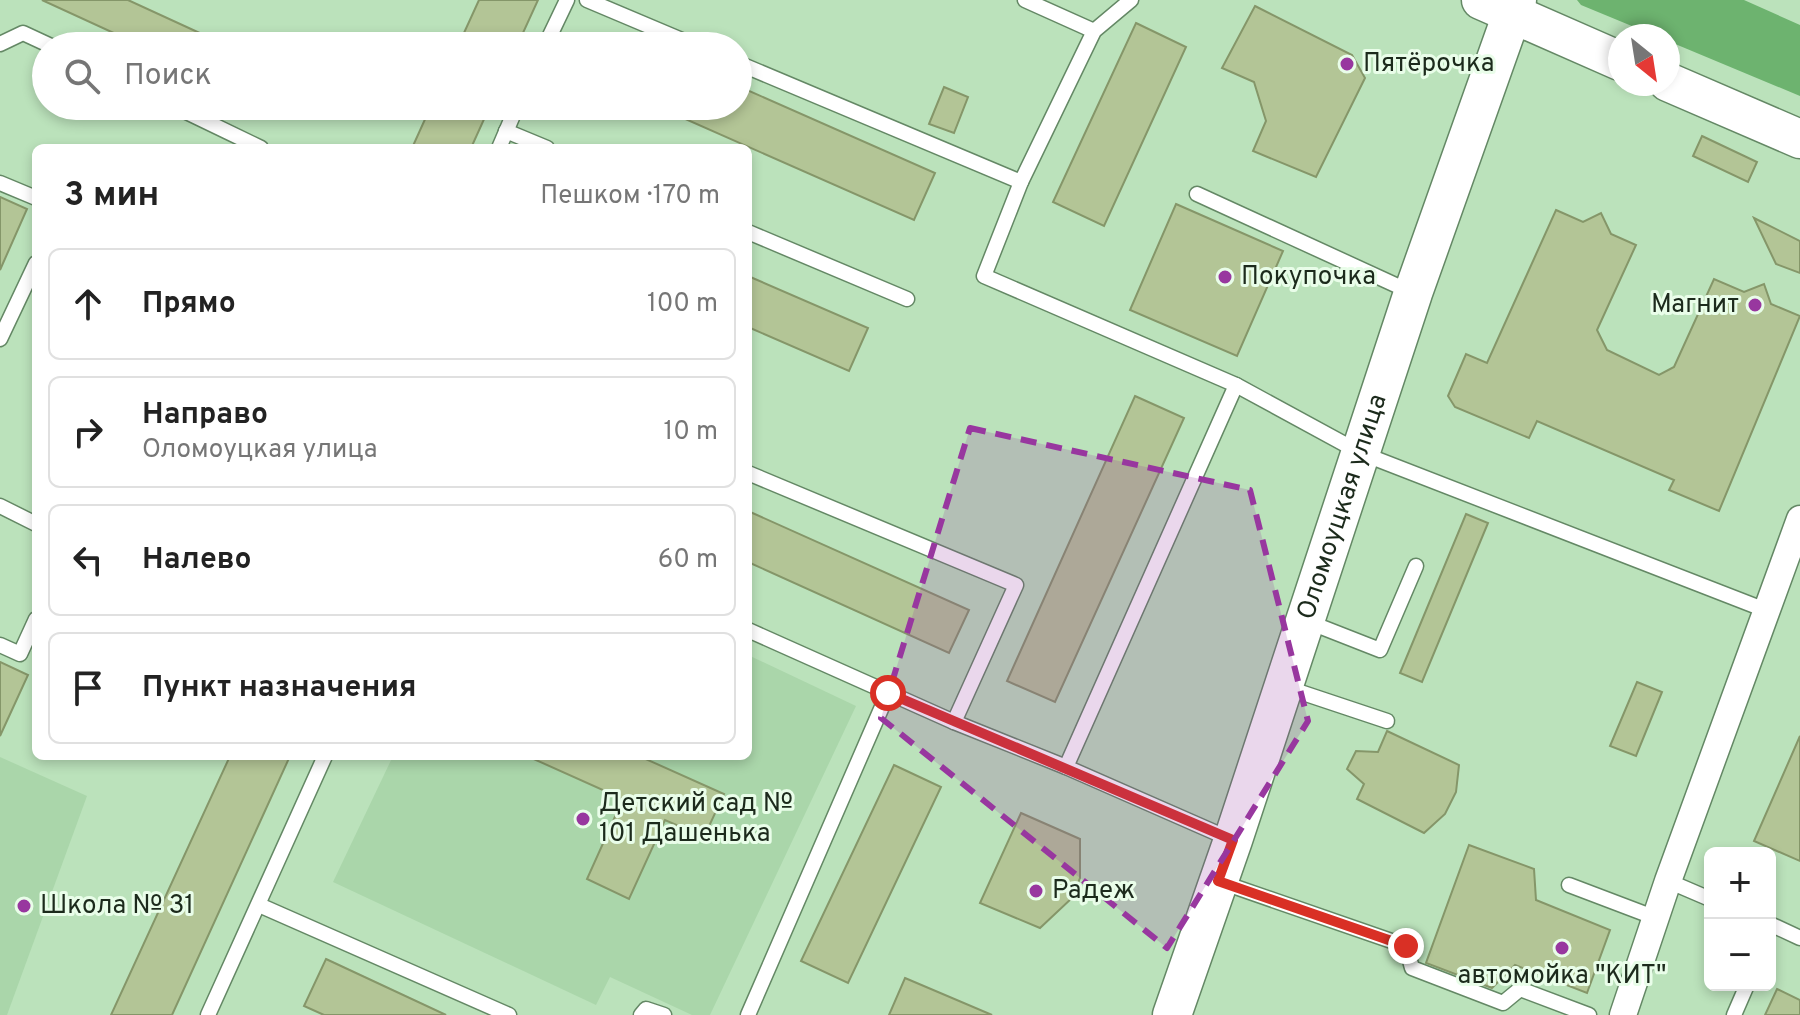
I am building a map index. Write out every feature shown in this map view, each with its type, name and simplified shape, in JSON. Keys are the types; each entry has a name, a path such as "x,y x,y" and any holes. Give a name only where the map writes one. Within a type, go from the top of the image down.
{"street":[{"path":"1503,5 1608,55"},
{"name":"Оломоуцкая улица","path":"1172,1015 1306,621 1503,5"},
{"path":"1680,87 1800,139"},
{"path":"1623,1015 1668,881 1800,519"}],"lane":[{"path":"552,32 567,0"},
{"path":"587,0 663,32"},
{"path":"1025,0 1094,31"},
{"path":"1131,0 1094,31 1021,182 984,276 1236,385 1361,453 1768,611"},
{"path":"0,44 23,33 32,37"},
{"path":"752,69 1021,182"},
{"path":"203,120 253,144"},
{"path":"501,144 511,120"},
{"path":"506,131 537,144"},
{"path":"0,183 32,196"},
{"path":"1197,194 1413,293"},
{"path":"752,234 907,299"},
{"path":"0,339 32,271"},
{"path":"1066,767 1236,385"},
{"path":"752,475 1016,585 954,722"},
{"path":"0,506 32,522"},
{"path":"1306,621 1380,650 1416,566"},
{"path":"0,645 20,654 32,628"},
{"path":"752,632 954,722 1233,840"},
{"path":"1284,686 1387,721"},
{"path":"748,1015 888,693"},
{"path":"208,1015 323,760"},
{"path":"1218,881 1406,946 1412,968 1503,1003 1520,989 1589,1015"},
{"path":"1668,881 1704,896"},
{"path":"1569,885 1656,918"},
{"path":"259,905 509,1015"},
{"path":"1776,929 1800,938"},
{"path":"1734,1015 1744,991"},
{"path":"641,1015 646,1009 664,1015"}],"highlighted area":[{"path":"970,428 1250,490 1308,721 1167,948 881,718"}],"shaded area":[{"path":"1577,0 1744,0 1800,25 1800,96 1680,46 1680,24 1627,24 1581,5"},
{"name":"Детский сад № 101 Дашенька","path":"752,657 856,706 710,1015 692,1015 610,977 596,1005 333,882 391,760 752,760"},
{"name":"Школа № 31","path":"0,757 87,796 7,1015 0,1015"}],"building":[{"path":"42,0 128,0 198,32 112,32"},
{"path":"479,0 538,0 523,32 464,32"},
{"path":"1255,6 1352,55 1365,78 1316,177 1253,151 1266,121 1254,82 1222,68"},
{"path":"1136,23 1186,47 1104,226 1053,202"},
{"path":"944,87 968,97 954,133 929,124"},
{"path":"752,92 935,173 914,220 752,148 752,144 742,144 688,120 752,120"},
{"path":"425,120 484,120 473,144 414,144"},
{"path":"1702,136 1757,162 1748,182 1693,156"},
{"path":"0,197 27,209 0,270"},
{"path":"1176,204 1283,251 1237,356 1130,310"},
{"path":"1556,210 1583,222 1601,213 1611,234 1636,245 1597,330 1607,350 1659,375 1674,367 1714,279 1744,292 1764,284 1771,304 1800,316 1719,511 1669,490 1674,480 1537,421 1529,438 1455,407 1448,396 1466,354 1487,363"},
{"path":"1754,218 1800,241 1800,273 1776,264"},
{"path":"752,278 868,328 849,371 752,329"},
{"path":"1135,396 1184,418 1055,702 1007,681"},
{"path":"752,513 969,610 949,653 752,564"},
{"path":"1466,514 1488,523 1422,682 1400,673"},
{"path":"0,662 28,675 0,736"},
{"path":"1637,682 1662,692 1636,756 1610,746"},
{"path":"1387,731 1459,765 1456,792 1445,814 1424,833 1357,799 1364,784 1347,769 1356,751 1378,752"},
{"path":"1800,736 1800,861 1776,851 1776,847 1754,841"},
{"path":"228,760 288,760 172,1015 111,1015"},
{"path":"536,760 648,760 724,794 704,837 665,820 629,899 587,879 623,799"},
{"path":"894,765 941,787 848,983 801,961"},
{"path":"1021,813 1080,839 1080,878 1072,898 1040,928 980,903"},
{"path":"1469,845 1534,869 1536,900 1610,930 1587,993 1515,965 1492,988 1426,963"},
{"path":"326,959 446,1015 324,1015 304,1006"},
{"path":"905,978 992,1015 889,1015"},
{"path":"1777,989 1800,1000 1800,1015 1765,1015"}],"place":[{"name":"Пятёрочка","path":"1347,64"},
{"name":"Покупочка","path":"1225,277"},
{"name":"Магнит","path":"1755,305"},
{"name":"Детский сад № 101 Дашенька","path":"583,819"},
{"name":"Радеж","path":"1036,891"},
{"name":"Школа № 31","path":"24,906"},
{"name":"автомойка \"КИТ\"","path":"1562,948"}],"route":[{"path":"888,693 1233,840 1218,881 1406,946"}]}
